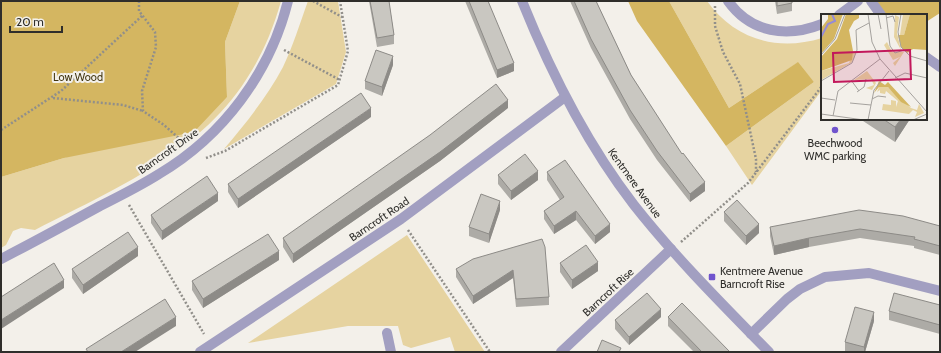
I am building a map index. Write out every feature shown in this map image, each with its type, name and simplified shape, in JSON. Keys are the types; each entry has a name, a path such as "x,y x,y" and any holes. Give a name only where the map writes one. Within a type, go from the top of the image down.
{"street":[{"name":"Barncroft Drive","path":"1,259 160,174 193,151 219,127 243,99 263,68 283,21 288,1"},
{"name":"Kentmere Avenue","path":"522,1 565,97 597,151 633,204 671,250 769,352"},
{"path":"728,1 746,21 763,28 787,32 811,28 821,24"},
{"path":"840,14 858,1"},
{"path":"871,1 880,14"},
{"path":"927,58 940,67"},
{"name":"Barncroft Road","path":"200,352 213,349 401,219 565,97"},
{"name":"Barncroft Rise","path":"561,352 671,250"},
{"path":"751,334 786,298 800,289 825,277 868,273 940,291"},
{"path":"387,333 391,352"}],"path":[{"path":"139,1 139,11 155,32 156,47 142,91 143,111"},
{"path":"313,1 342,17"},
{"path":"204,159 226,151 338,85 348,51 340,1"},
{"path":"715,1 715,26 723,52 740,84 756,159 756,173"},
{"path":"1,130 61,91 143,15"},
{"path":"273,45 340,80"},
{"path":"671,250 748,183 821,87"},
{"path":"52,97 123,105 143,111 164,125 193,151"},
{"path":"122,195 213,349"},
{"path":"401,219 490,352"}],"shaded area":[{"path":"240,1 281,1 264,47 243,85 216,117 186,144 152,168 115,189 35,230 21,228 13,231 6,245 1,248 1,177 64,158 227,97 225,42"},
{"path":"308,1 338,1 346,52 336,84 224,149 256,110 277,78 290,51"},
{"path":"669,1 707,1 730,25 743,33 758,39 789,43 805,42 821,38 821,91 752,185 726,146 814,82 797,63 729,108"},
{"path":"407,235 485,352 455,352 450,337 411,348 403,345 398,326 348,326 248,343"}],"green space":[{"name":"Low Wood","path":"1,1 240,1 225,42 227,97 194,132 64,158 1,177"},
{"path":"628,1 669,1 729,108 798,62 814,82 726,146 637,21"},
{"path":"871,1 940,1 940,13 927,21 927,14 880,14"}],"building":[{"path":"370,1 389,1 394,35 377,38"},
{"path":"469,1 488,1 514,63 497,70"},
{"path":"574,1 596,1 631,75 682,154 683,153 705,182 690,194 657,151 630,110 591,39"},
{"path":"777,1 792,1 792,3 777,6"},
{"path":"376,50 393,56 382,87 365,81"},
{"path":"496,84 508,100 440,152 293,254 283,238 430,135"},
{"path":"361,93 371,108 238,199 228,184"},
{"path":"884,120 900,120 895,127"},
{"path":"525,154 538,171 511,191 498,175"},
{"path":"565,160 610,224 595,236 576,211 554,226 544,211 564,197 547,172"},
{"path":"207,176 218,193 162,231 151,215"},
{"path":"481,194 500,201 489,234 469,227"},
{"path":"737,200 759,224 746,236 724,212"},
{"path":"859,210 903,216 940,226 940,246 914,239 915,237 860,229 774,246 770,227"},
{"path":"128,232 138,247 83,285 72,269"},
{"path":"268,234 279,251 203,299 192,281"},
{"path":"542,239 545,247 549,297 516,299 513,270 473,296 456,269 473,259"},
{"path":"586,245 598,262 572,280 560,263"},
{"path":"54,263 64,280 1,320 1,297"},
{"path":"647,293 661,309 629,337 615,320"},
{"path":"894,293 940,305 940,325 889,311"},
{"path":"165,299 176,317 121,352 88,352 86,349"},
{"path":"682,303 730,352 702,352 668,317"},
{"path":"855,307 874,312 864,347 845,342"},
{"path":"602,340 621,348 619,352 597,352"}],"place":[{"name":"Beechwood WMC parking","path":"835,130"},
{"name":"Kentmere Avenue Barncroft Rise","path":"712,277"}]}
